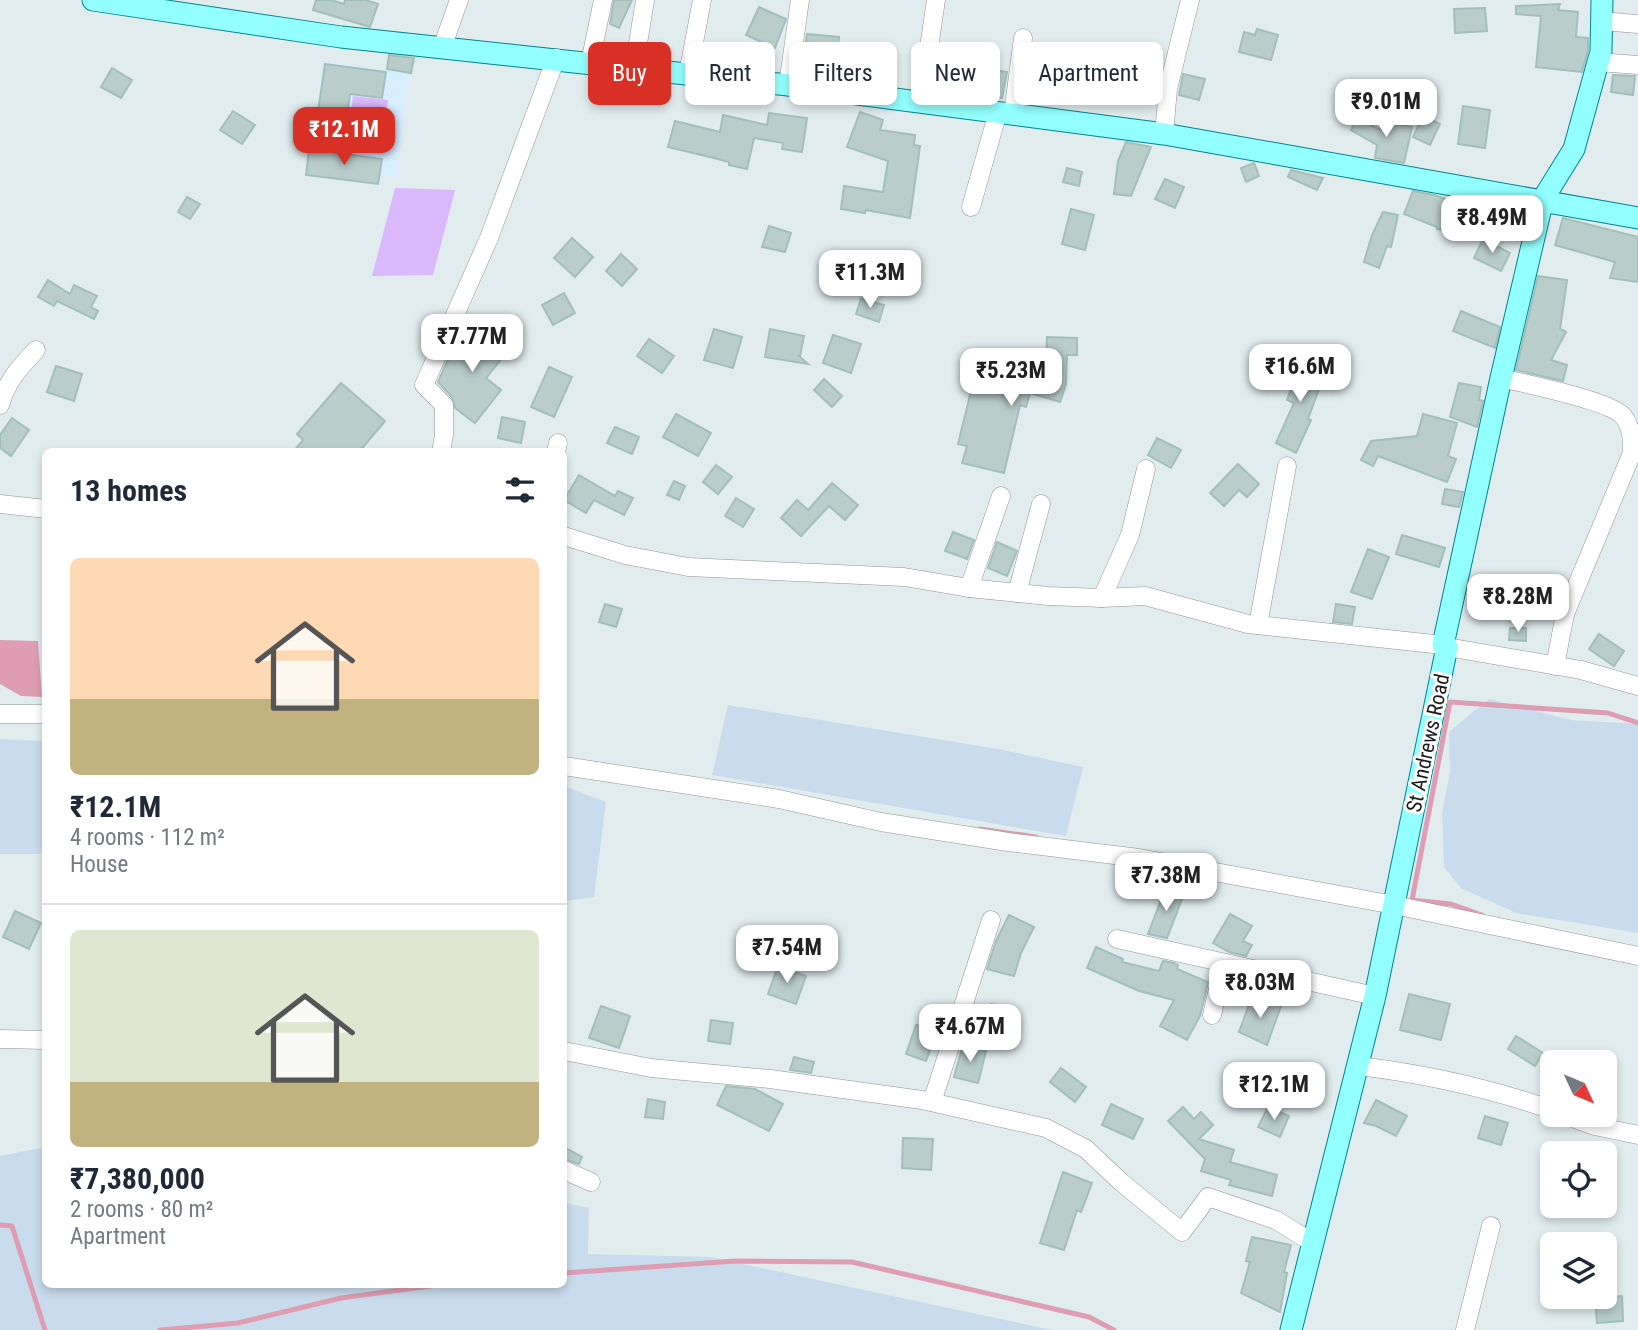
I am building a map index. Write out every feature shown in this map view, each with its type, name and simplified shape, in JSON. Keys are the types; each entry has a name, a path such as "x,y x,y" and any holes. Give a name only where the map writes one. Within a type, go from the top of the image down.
{"main road":[{"path":"93,0 341,37 588,63"},
{"name":"St Andrews Road","path":"1291,1330 1375,996 1501,378 1544,199 1574,149 1598,62 1602,10"},
{"path":"775,84 911,101"},
{"path":"944,105 1164,134 1544,199 1638,218"}],"street":[{"path":"442,48 459,0"},
{"path":"594,42 603,0"},
{"path":"638,42 645,0"},
{"path":"694,42 702,0"},
{"path":"788,85 800,0"},
{"path":"930,42 936,0"},
{"path":"1164,134 1168,89 1190,0"},
{"path":"1602,10 1638,23"},
{"path":"971,207 1005,113 1023,38"},
{"path":"442,448 444,405 424,385 489,238 556,58"},
{"path":"1598,62 1638,65"},
{"path":"0,405 12,374 36,350"},
{"path":"1501,378 1600,404 1622,414 1632,433 1632,453 1565,614 1555,666"},
{"path":"1258,625 1287,466"},
{"path":"1102,598 1130,535 1146,469"},
{"path":"969,588 1001,496"},
{"path":"0,504 42,509"},
{"path":"1017,593 1041,504"},
{"path":"567,537 625,555 688,567 904,577 1017,593 1102,598 1145,596 1258,625 1445,646 1581,670 1638,686"},
{"path":"0,714 42,714"},
{"path":"567,766 779,799 881,822 1008,842 1139,858 1394,905 1638,956"},
{"path":"932,1102 991,920"},
{"path":"1117,939 1375,996"},
{"path":"1212,1015 1224,962"},
{"path":"0,1039 42,1040"},
{"path":"567,1052 651,1068 770,1079 932,1102 1046,1128 1086,1149 1182,1232 1208,1197 1276,1220 1313,1243"},
{"path":"1359,1066 1406,1072 1463,1084 1540,1106"},
{"path":"1600,1127 1638,1135"},
{"path":"567,1171 591,1182"},
{"path":"1465,1330 1491,1227"}],"shaded area":[{"path":"323,61 410,73 396,177 308,166"},
{"path":"353,96 388,100 383,143 348,138"},
{"path":"395,188 455,190 433,275 372,276"},
{"path":"0,640 38,641 42,697 21,696 0,684"},
{"path":"1489,699 1571,720 1638,724 1638,933 1516,913 1461,888 1444,867 1442,813 1450,772 1449,732"},
{"path":"728,705 998,749 1083,767 1066,836 712,775"},
{"path":"0,739 42,741 41,854 0,854"},
{"path":"567,787 606,802 594,897 567,901"},
{"path":"42,1148 42,1288 567,1288 567,1204 589,1208 588,1254 710,1257 1052,1330 0,1330 0,1156"}],"building":[{"path":"316,0 331,0 344,4 345,0 365,0 378,4 370,27 313,10"},
{"path":"614,0 632,0 619,28 610,24"},
{"path":"1560,4 1558,10 1578,12 1576,37 1588,38 1582,72 1536,67 1541,16 1516,14 1516,6"},
{"path":"759,7 786,19 775,48 775,42 762,42 746,35"},
{"path":"1485,8 1487,31 1455,33 1454,9"},
{"path":"1257,29 1278,35 1271,60 1239,52 1244,32 1255,35"},
{"path":"807,34 839,37 838,42 806,42"},
{"path":"389,55 414,58 411,73 387,69"},
{"path":"325,64 386,72 382,98 350,94 346,122 317,118"},
{"path":"112,68 132,80 121,98 101,87"},
{"path":"1000,71 1007,72 1000,98"},
{"path":"1183,74 1205,79 1199,100 1179,95"},
{"path":"1613,75 1635,76 1633,95 1611,92"},
{"path":"1463,106 1490,110 1485,148 1458,144"},
{"path":"233,111 255,125 242,144 220,130"},
{"path":"860,112 883,120 880,130 915,135 914,145 920,146 910,218 866,210 865,213 841,209 844,186 883,192 888,161 847,147"},
{"path":"769,113 807,118 802,152 782,149 783,143 754,138 747,169 668,147 675,121 720,132 723,115 767,125"},
{"path":"1423,116 1440,124 1430,145 1413,137"},
{"path":"1357,118 1380,130 1382,121 1412,127 1404,163 1375,158 1377,145 1351,130"},
{"path":"1126,142 1151,147 1131,196 1114,194 1118,161"},
{"path":"309,149 382,159 378,184 306,175"},
{"path":"1254,163 1259,176 1246,182 1241,168"},
{"path":"1067,168 1082,172 1079,186 1063,182"},
{"path":"1291,170 1323,178 1317,190 1288,177"},
{"path":"1165,179 1184,187 1175,208 1155,199"},
{"path":"1413,191 1469,207 1463,235 1437,229 1404,214"},
{"path":"187,197 200,204 190,219 178,212"},
{"path":"1071,209 1094,215 1085,250 1062,244"},
{"path":"1383,212 1398,215 1391,247 1387,246 1379,268 1364,262 1372,235"},
{"path":"1563,218 1638,237 1638,282 1610,278 1615,262 1555,245"},
{"path":"769,226 791,233 785,252 762,247"},
{"path":"572,238 593,257 575,277 554,258"},
{"path":"1483,239 1510,253 1501,271 1474,258"},
{"path":"621,254 637,269 622,286 606,271"},
{"path":"1538,276 1567,280 1560,329 1566,332 1551,360 1567,365 1563,381 1516,370"},
{"path":"48,280 70,294 74,285 97,296 91,307 98,311 94,319 57,301 54,306 38,297"},
{"path":"564,293 575,313 553,325 542,305"},
{"path":"861,299 884,305 879,322 856,314"},
{"path":"1461,311 1500,327 1495,348 1453,331"},
{"path":"473,325 507,352 486,378 501,390 475,423 455,408 452,397 438,382 450,355"},
{"path":"714,329 742,337 733,368 704,360"},
{"path":"770,329 804,336 800,356 798,355 808,364 765,357"},
{"path":"833,335 861,344 851,373 823,363"},
{"path":"1047,337 1077,338 1077,355 1067,355 1066,384 1060,402 1030,393 1026,407 1020,405 1004,473 962,463 967,446 958,444 972,387 1010,396 1019,368 1046,376"},
{"path":"649,339 674,356 662,373 637,356"},
{"path":"1297,355 1313,361 1309,373 1323,378 1308,419 1311,420 1296,453 1276,443 1294,403 1287,400 1295,378 1290,376"},
{"path":"56,366 82,374 74,401 47,392"},
{"path":"549,367 572,377 554,417 531,407"},
{"path":"824,379 842,396 832,407 814,390"},
{"path":"341,383 385,421 362,448 296,448 303,440 297,434"},
{"path":"1459,383 1481,387 1479,400 1483,401 1477,427 1450,417"},
{"path":"676,414 711,433 698,456 663,437"},
{"path":"1423,414 1457,423 1448,456 1456,459 1447,482 1378,456 1373,466 1361,460 1371,441 1417,436"},
{"path":"502,417 525,422 521,443 498,438"},
{"path":"12,418 29,430 11,456 0,448 0,435"},
{"path":"615,427 639,437 632,454 607,443"},
{"path":"1157,438 1181,450 1171,468 1148,455"},
{"path":"1238,464 1259,484 1247,497 1239,490 1224,506 1210,493"},
{"path":"716,465 732,477 718,494 703,482"},
{"path":"579,475 615,496 618,491 633,498 624,515 594,500 586,513 567,502 567,495"},
{"path":"674,481 685,486 679,500 667,495"},
{"path":"832,483 858,505 845,520 829,506 801,536 781,518 797,500 808,510"},
{"path":"1445,489 1463,492 1459,507 1442,504"},
{"path":"736,498 754,509 743,527 725,516"},
{"path":"953,532 974,540 967,559 945,551"},
{"path":"1402,535 1445,548 1439,567 1396,554"},
{"path":"997,542 1017,551 1007,576 988,568"},
{"path":"1368,549 1389,557 1372,599 1351,592"},
{"path":"605,604 622,609 616,627 599,622"},
{"path":"1336,604 1355,607 1352,624 1333,622"},
{"path":"1510,628 1526,628 1526,641 1509,640"},
{"path":"1599,634 1624,651 1614,666 1589,649"},
{"path":"1166,887 1184,894 1167,938 1148,934"},
{"path":"15,911 41,923 29,949 3,937"},
{"path":"1230,914 1252,926 1243,941 1252,945 1246,956 1229,952 1213,943"},
{"path":"1009,915 1034,927 1021,953 1014,976 987,969 996,941"},
{"path":"1096,947 1123,959 1122,962 1159,971 1163,961 1174,963 1178,965 1177,969 1208,982 1200,1016 1187,1040 1160,1026 1174,1000 1139,991 1087,968"},
{"path":"778,966 806,976 796,1004 768,994"},
{"path":"1409,994 1450,1004 1441,1040 1400,1030"},
{"path":"1252,996 1281,1006 1267,1045 1239,1032"},
{"path":"991,1004 1008,1007 1005,1023 987,1020"},
{"path":"601,1006 630,1016 619,1048 589,1038"},
{"path":"711,1020 733,1023 730,1044 708,1041"},
{"path":"916,1025 937,1032 926,1061 906,1054"},
{"path":"1516,1036 1540,1051 1540,1058 1535,1066 1508,1049"},
{"path":"963,1045 986,1051 978,1083 954,1077"},
{"path":"794,1057 814,1062 811,1073 790,1070"},
{"path":"1061,1068 1086,1087 1075,1102 1050,1082"},
{"path":"726,1086 755,1089 783,1104 769,1131 717,1105"},
{"path":"648,1099 665,1102 663,1119 645,1117"},
{"path":"1376,1100 1407,1116 1396,1136 1364,1123"},
{"path":"1111,1104 1143,1119 1133,1139 1102,1125"},
{"path":"1183,1107 1194,1119 1201,1112 1213,1125 1199,1139 1234,1150 1230,1162 1277,1175 1272,1196 1229,1185 1231,1180 1201,1171 1205,1159 1168,1121"},
{"path":"1268,1107 1289,1116 1280,1137 1258,1127"},
{"path":"1485,1116 1508,1123 1501,1145 1478,1138"},
{"path":"903,1138 933,1139 931,1170 902,1168"},
{"path":"567,1149 582,1157 579,1164 567,1160"},
{"path":"1063,1172 1092,1183 1081,1212 1077,1210 1064,1250 1040,1243"},
{"path":"1252,1237 1291,1245 1284,1272 1287,1273 1280,1312 1241,1293 1250,1262 1246,1261"},
{"path":"1617,1296 1622,1296 1623,1321 1597,1323 1596,1309 1617,1309"}],"waterway":[{"path":"1482,915 1451,904 1412,900 1450,702 1608,713 1638,723"},
{"path":"980,829 1036,837"},
{"path":"0,1225 12,1226 45,1330"},
{"path":"567,1273 735,1261 852,1262 1089,1317 1114,1330"},
{"path":"160,1330 238,1323 341,1298 415,1288"}]}
